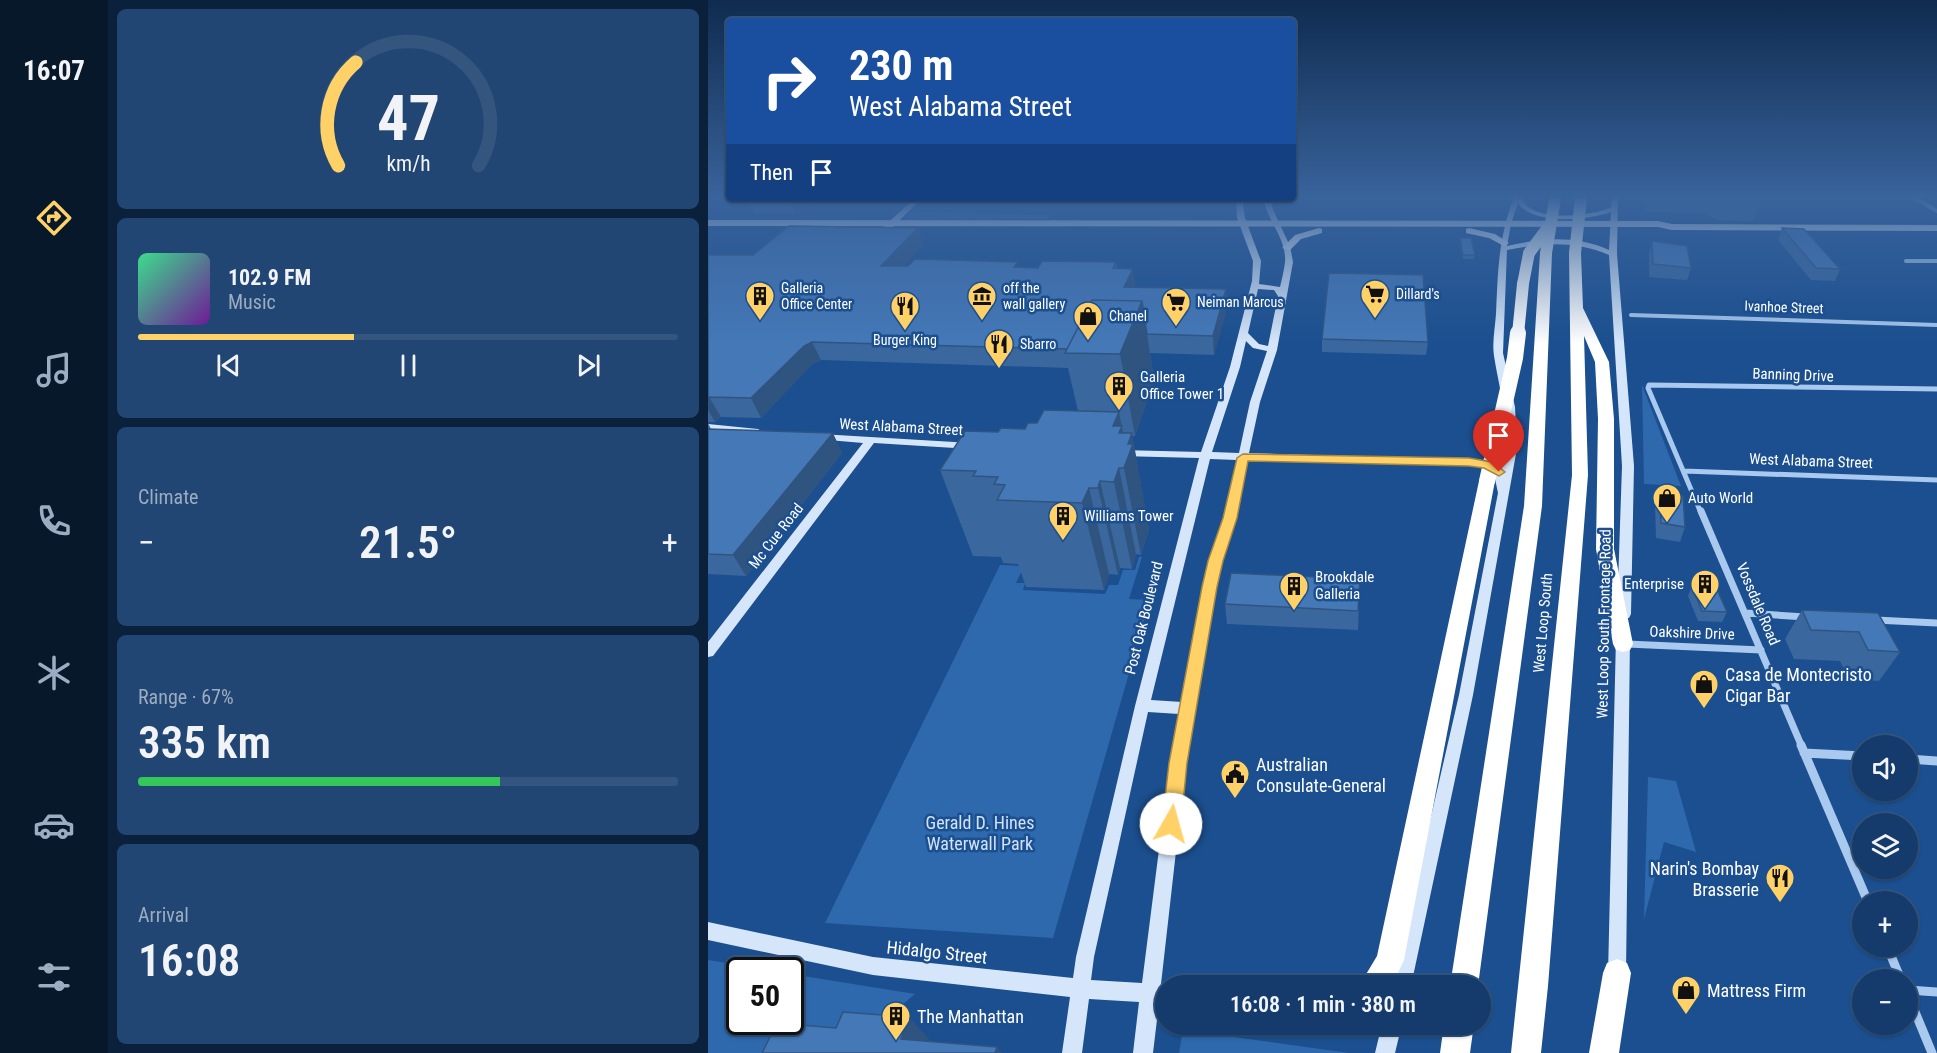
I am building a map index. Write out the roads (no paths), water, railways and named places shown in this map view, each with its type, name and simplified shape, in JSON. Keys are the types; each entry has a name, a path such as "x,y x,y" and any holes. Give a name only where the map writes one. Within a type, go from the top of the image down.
{"highway":[{"path":"1382,975 1390,960 1496,487 1515,358 1523,284 1529,253 1534,246"},
{"name":"West Loop South","path":"1466,975 1533,506 1547,246"},
{"name":"West Loop South","path":"1526,1053 1580,475 1575,303 1576,246"},
{"path":"1575,303 1602,363 1606,419 1605,549 1623,644"},
{"path":"1604,1053 1617,973"},
{"path":"1534,986 1534,1053"},
{"path":"1455,1053 1457,1035"}],"main road":[{"name":"Post Oak Boulevard","path":"1072,1053 1094,914 1142,706 1205,456 1245,335 1255,286 1257,261 1252,246"},
{"path":"1496,487 1512,448 1510,407 1498,352 1503,246"},
{"path":"1596,246 1613,254"},
{"name":"West Loop South Frontage Road","path":"1613,246 1628,466 1617,1053"},
{"path":"1160,975 1178,763 1215,561 1230,518 1255,402 1272,350 1289,262 1287,248"},
{"path":"1255,286 1277,288 1283,297"},
{"path":"1245,335 1256,346 1272,350"},
{"path":"710,428 768,434"},
{"name":"West Alabama Street","path":"803,436 987,447"},
{"name":"Mc Cue Road","path":"708,652 870,441"},
{"path":"1103,452 1483,464 1499,472 1466,695 1403,975"},
{"path":"1142,706 1188,708"},
{"name":"Hidalgo Street","path":"708,931 873,966 1081,989 1155,993"},
{"path":"1143,1053 1155,1005"},
{"path":"1385,1053 1389,1035"}],"street":[{"path":"1906,261 1937,261"},
{"name":"Ivanhoe Street","path":"1631,315 1937,325"},
{"name":"Banning Drive","path":"1649,385 1937,389"},
{"name":"Vossdale Road","path":"1649,385 1648,388 1863,891"},
{"name":"West Alabama Street","path":"1684,471 1937,480"},
{"name":"Oakshire Drive","path":"1746,614 1817,617"},
{"path":"1865,620 1937,623"},
{"name":"Oakshire Drive","path":"1623,644 1761,650"},
{"path":"1804,753 1852,755"},
{"path":"1918,759 1937,760"},
{"path":"1918,991 1937,992"},
{"path":"1918,1019 1932,1053"}],"place":[{"name":"Dillard's","path":"1375,320"},
{"name":"Galleria Office Center","path":"760,322"},
{"name":"off the wall gallery","path":"982,322"},
{"name":"Neiman Marcus","path":"1176,328"},
{"name":"Burger King","path":"905,332"},
{"name":"Chanel","path":"1088,342"},
{"name":"Sbarro","path":"999,370"},
{"name":"Galleria Office Tower 1","path":"1119,412"},
{"name":"Auto World","path":"1667,524"},
{"name":"Williams Tower","path":"1063,542"},
{"name":"Enterprise","path":"1705,610"},
{"name":"Brookdale Galleria","path":"1294,612"},
{"name":"Casa de Montecristo Cigar Bar","path":"1704,710"},
{"name":"Australian Consulate-General","path":"1235,800"},
{"name":"Narin's Bombay Brasserie","path":"1780,904"},
{"name":"Mattress Firm","path":"1686,1016"},
{"name":"The Manhattan","path":"896,1042"}],"park label":[{"name":"Gerald D. Hines Waterwall Park","path":"980,832"}]}
